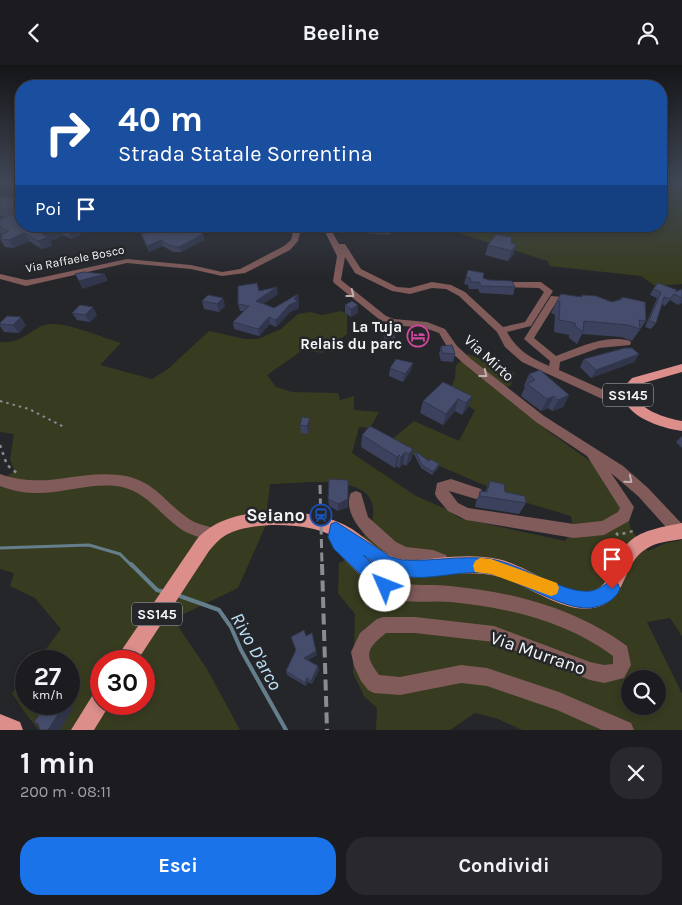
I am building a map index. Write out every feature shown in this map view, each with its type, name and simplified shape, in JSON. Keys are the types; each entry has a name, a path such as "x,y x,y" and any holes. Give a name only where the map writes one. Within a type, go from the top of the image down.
{"main road":[{"name":"SS145","path":"682,368 636,381 628,389 632,402 656,420 682,426"},
{"name":"SS145","path":"133,650 188,567 213,535 226,527 254,521 308,520 336,529 387,563 402,568 419,569 444,566 491,567 528,578 573,598 589,600 602,597 612,589 631,551 646,540 680,531"},
{"path":"82,730 92,715"},
{"path":"0,725 12,730"}],"street":[{"name":"Via Raffaele Bosco","path":"0,276 26,283 127,261 191,267 222,274 242,271 287,248 294,241 297,232"},
{"name":"Via Mirto","path":"328,232 341,256 337,281 350,293 383,318 392,322 427,325 442,331 453,348 508,396 593,455 618,470 643,492 680,531"},
{"path":"335,232 358,271 400,291 410,291 432,285 448,287 462,294 501,330 509,345 519,355 553,373 615,400 632,402"},
{"path":"487,282 541,285 549,291 528,324 501,330"},
{"path":"556,360 532,343 530,337 554,298 584,303"},
{"path":"556,360 599,344 626,343"},
{"path":"553,373 556,360"},
{"path":"476,493 451,485 442,487 442,494 453,507 466,514 574,531 604,528 624,516 627,507 593,455"},
{"path":"0,480 14,487 36,489 108,481 136,485 158,497 190,527 213,535"},
{"path":"356,497 358,510 366,529 392,550 409,555 432,555 441,560 444,566"},
{"name":"Via Murrano","path":"336,529 335,537 339,543 385,586 395,591 494,599 579,625 609,642 621,652 622,665 618,672 604,674 582,669 494,634 414,625 382,625 364,642 358,655 361,665 374,684 400,686 462,674 487,677 558,701 624,730"}],"path":[{"path":"0,401 29,409 64,427"},
{"path":"0,445 7,465 25,478"},
{"path":"621,528 615,531 618,535 644,529"}],"green space":[{"path":"667,214 682,214 682,284 655,286 641,276 549,266 548,261 452,232 667,232"},
{"path":"341,311 347,314 347,334 322,353 303,350 267,375 276,387 292,392 338,393 340,400 354,396 354,410 379,412 370,428 359,427 352,453 416,496 446,509 459,518 565,541 573,530 571,516 524,502 411,454 390,441 414,421 459,441 475,410 448,395 455,379 456,365 468,354 515,373 511,385 504,389 548,431 587,459 603,474 626,508 631,530 648,551 666,543 682,540 682,636 670,618 647,622 682,694 682,730 522,730 498,719 475,713 450,730 376,730 377,708 364,696 353,673 355,614 338,593 339,563 344,561 359,544 371,524 373,507 368,496 359,489 346,484 313,482 270,484 265,527 238,588 173,619 207,669 240,730 39,730 27,715 80,715 80,650 45,650 61,629 35,598 10,586 14,573 0,569 0,480 15,471 10,460 14,434 0,432 0,342 16,341 44,325 58,324 67,326 121,343 100,365 152,379 168,369 209,331 245,339 258,339 281,329 298,314 310,312 322,315"}],"building":[{"path":"15,214 15,232 48,232 42,234 48,237 38,241 24,233 9,240 0,239 3,236 0,235 9,231 0,227 0,219"},
{"path":"151,232 200,232 203,234 179,247 171,246 161,240 147,246 141,234"},
{"path":"496,234 512,237 511,243 516,244 512,251 488,245"},
{"path":"468,270 484,273 483,278 488,280 512,281 515,287 481,286 479,282 471,282 470,278 466,277"},
{"path":"84,272 105,274 79,281 75,274"},
{"path":"257,283 259,291 277,287 256,301 274,308 298,294 294,299 298,301 289,305 275,320 269,317 258,329 233,322 249,306 238,304 238,286"},
{"path":"658,283 677,290 675,292 682,289 682,298 674,294 670,299 664,297 656,323 649,321 661,292 653,289"},
{"path":"561,294 582,297 582,295 596,296 612,302 622,299 622,297 645,302 646,321 639,320 640,329 628,325 584,321 583,332 575,326 575,323 559,320 560,302 557,301"},
{"path":"208,295 223,298 217,304 202,301"},
{"path":"352,301 358,305 351,309 345,305"},
{"path":"80,305 93,307 85,315 72,313"},
{"path":"7,316 21,317 13,325 0,324"},
{"path":"384,329 393,330 395,338 385,338"},
{"path":"452,345 455,354 442,353 441,346"},
{"path":"625,348 632,348 639,354 596,370 584,359"},
{"path":"396,359 413,363 405,374 390,368"},
{"path":"540,370 569,395 558,400 554,396 547,399 527,384 535,380 529,374"},
{"path":"443,382 472,396 466,403 458,399 446,414 423,401"},
{"path":"302,417 310,418 307,426 300,425"},
{"path":"370,426 413,449 409,454 405,452 401,457 399,455 397,457 362,435"},
{"path":"415,451 429,461 431,459 439,464 433,472 422,465"},
{"path":"329,479 348,480 348,499 338,504 328,499"},
{"path":"490,481 504,484 505,492 525,496 526,503 480,496 480,491 487,492"},
{"path":"304,630 306,636 312,633 316,651 304,658 318,666 311,681 307,678 305,683 286,671 296,650 291,637"},
{"path":"39,715 58,715 48,730 40,730 38,724 34,722"}],"waterway":[{"name":"Rivo D'arco","path":"0,548 89,545 120,554 132,566"},
{"name":"Rivo D'arco","path":"131,564 157,590 164,592"},
{"name":"Rivo D'arco","path":"177,595 219,610 231,627 241,650 286,730"}],"railway":[{"path":"320,485 322,566"},
{"path":"322,564 327,730"}],"slow traffic":[{"path":"480,566 491,567 528,578 551,588"}],"place":[{"name":"La Tuja Relais du parc","path":"418,336"},
{"name":"Seiano","path":"321,515"}],"route":[{"path":"385,586 339,543 335,537 336,529 387,563 402,568 419,569 462,565 491,567 528,578 573,598 589,600 602,597 612,589"}]}
